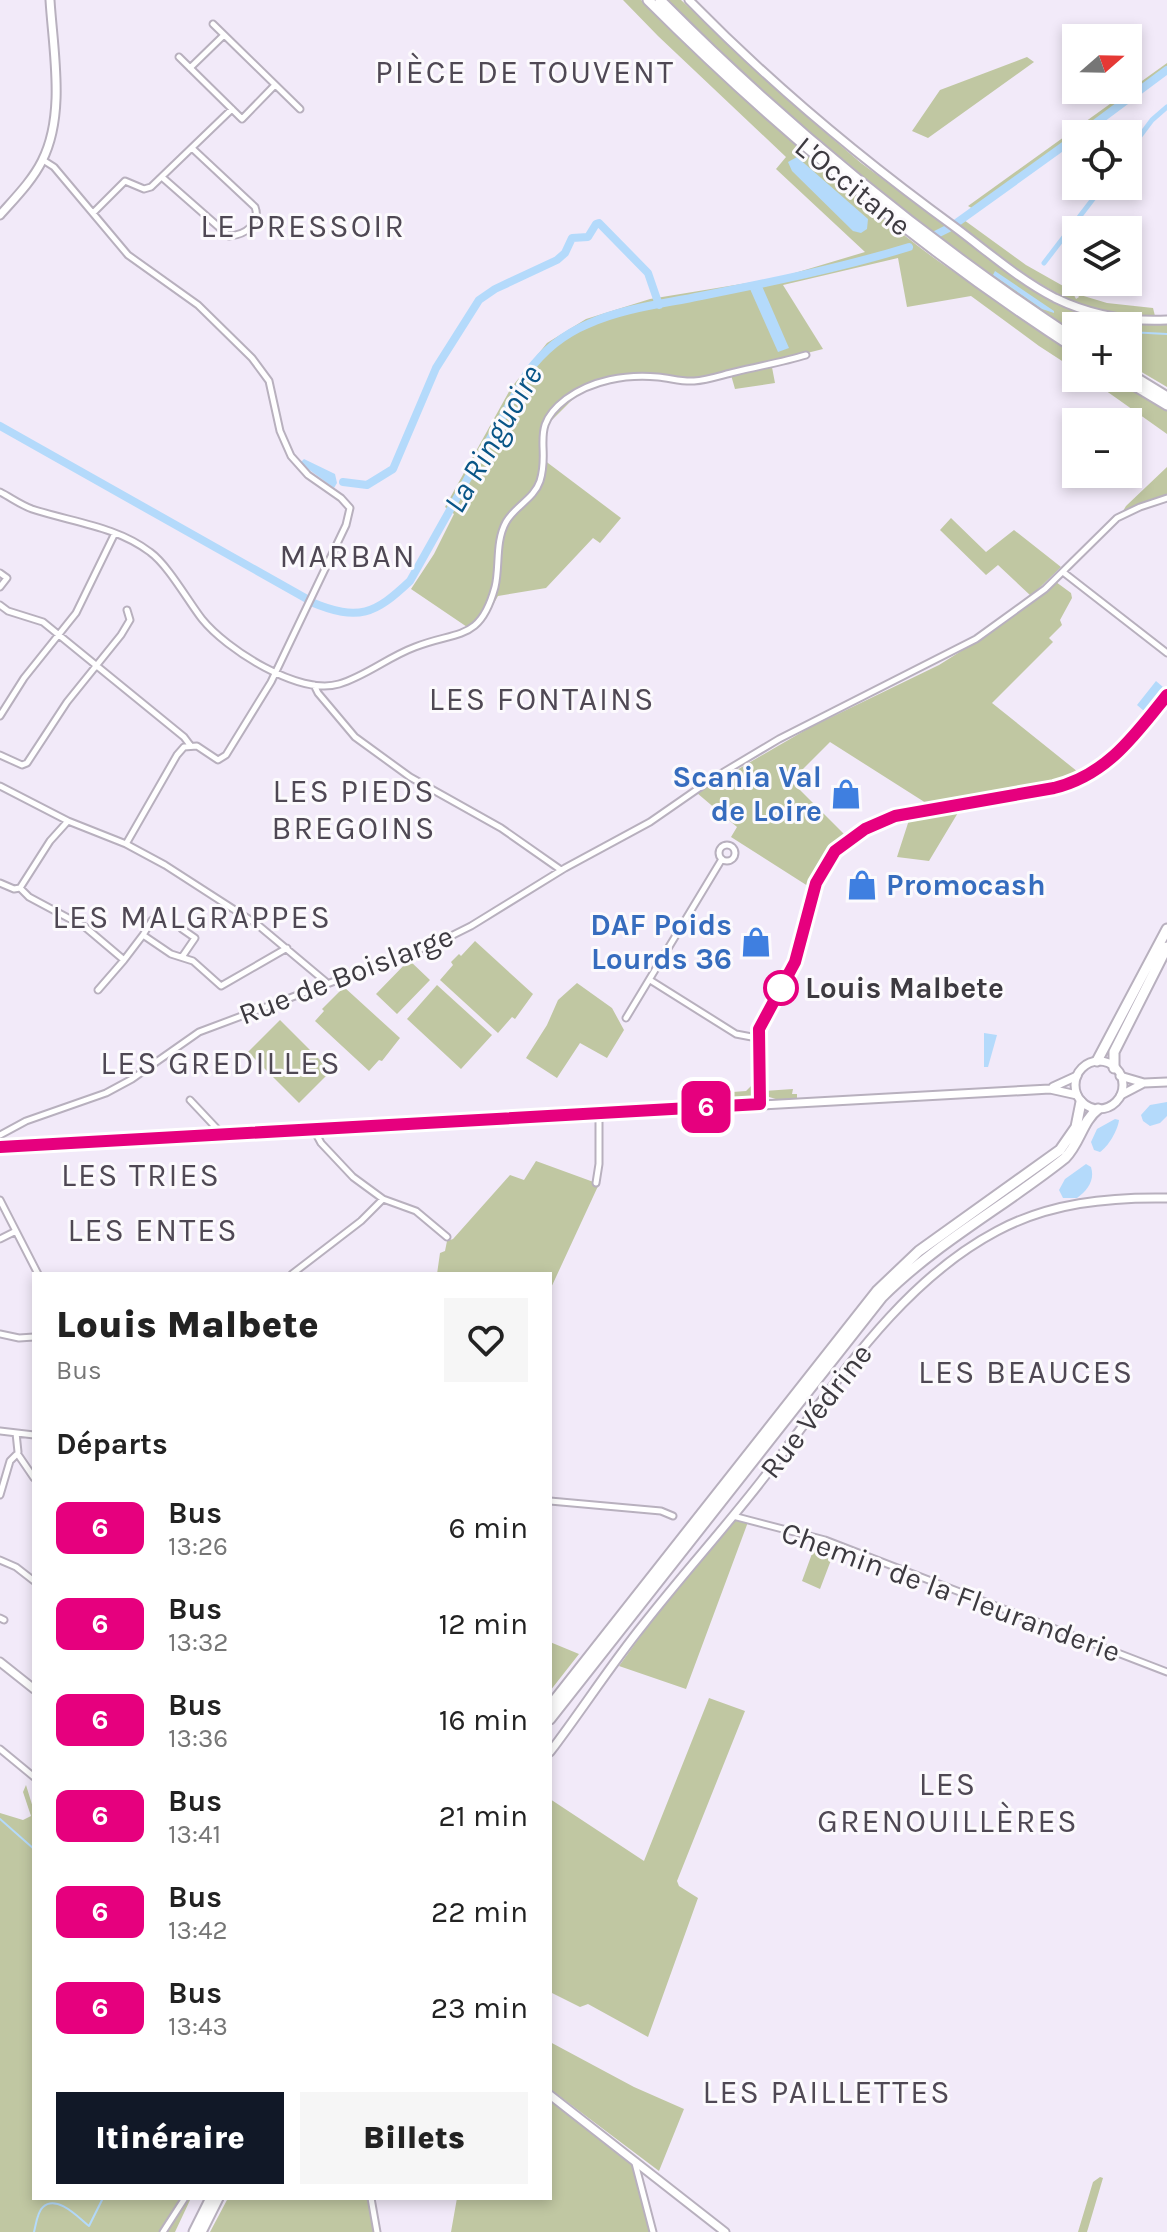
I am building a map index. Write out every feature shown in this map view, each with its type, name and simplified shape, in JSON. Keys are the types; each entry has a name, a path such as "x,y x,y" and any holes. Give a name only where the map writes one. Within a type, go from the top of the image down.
{"highway":[{"name":"L'Occitane","path":"648,0 747,96 844,181 939,255 1062,339"},
{"name":"L'Occitane","path":"660,0 756,92 856,180 965,264 1062,330"},
{"path":"1142,382 1167,397"},
{"path":"1142,390 1167,405"},
{"path":"1097,1061 1167,929"},
{"path":"1117,1072 1114,1052 1167,947"},
{"path":"552,1703 877,1291 919,1251 1060,1150 1076,1127 1079,1098"},
{"path":"552,1716 882,1297 939,1246 1065,1158 1077,1144 1089,1117 1098,1109"},
{"path":"194,2232 210,2200"},
{"path":"201,2232 217,2200"}],"main road":[{"path":"0,215 26,186 43,160 50,138 55,97 50,0"},
{"path":"689,0 829,131 1030,283 1055,298 1087,311 1122,319 1167,320"},
{"path":"1050,1089 1077,1076 1085,1066 1097,1061 1144,1083 1167,1082"},
{"path":"1117,1072 1121,1095"},
{"path":"1077,1076 1079,1098"},
{"path":"0,1147 1050,1089 1079,1098 1098,1109 1109,1107 1121,1095 1144,1083"},
{"name":"Rue Védrine","path":"552,1749 641,1626 733,1516 872,1338 912,1294 957,1256 997,1230 1044,1211 1101,1200 1167,1198"},
{"path":"0,1662 32,1687"},
{"path":"552,2097 725,2232"}],"street":[{"path":"213,24 300,109"},
{"path":"190,68 224,35"},
{"path":"179,57 242,119 275,85"},
{"path":"93,213 125,181 144,189 163,178 232,109"},
{"path":"163,178 229,236 240,234 256,223 255,207 193,149"},
{"path":"0,605 8,611 43,622 190,745 197,746 214,759 222,760 276,672 346,525 350,508 308,475 291,456 280,431 269,381 252,358 198,305 128,255 54,167 43,160"},
{"path":"0,492 29,508 115,533 152,553 204,622 228,644 276,672 314,685 335,685 409,649 459,635 477,625 488,608 495,586 502,532 514,512 536,490 542,476 542,432 554,410 567,399 594,384 619,378 697,381 806,355"},
{"name":"Rue de Boislarge","path":"0,1135 26,1121 106,1093 145,1071 199,1032 446,939 561,870 650,822 712,779 790,733 966,645 1022,608 1117,518 1167,498"},
{"path":"0,716 24,678 76,613 115,533"},
{"path":"1063,572 1167,653"},
{"path":"0,573 7,578 0,587"},
{"path":"0,755 22,765 27,763 67,702 130,620 127,610"},
{"path":"314,685 355,737 410,777 501,828 561,870"},
{"path":"760,1104 757,1038 762,1021 795,962 819,877 829,859 846,841 871,825 895,816 1054,788 1077,781 1108,763 1122,750 1167,695"},
{"path":"126,844 177,755 190,745"},
{"path":"0,786 68,821 126,844 181,874 258,925 326,982"},
{"path":"0,883 14,889 20,888 50,841 68,821"},
{"path":"626,1018 722,859"},
{"path":"20,888 29,897 85,927 124,960"},
{"path":"98,990 152,920"},
{"path":"182,929 195,938 182,957"},
{"path":"143,935 171,954 193,961 221,986 287,948"},
{"path":"650,980 736,1034 757,1038"},
{"path":"190,1100 223,1135"},
{"path":"596,1183 599,1114"},
{"path":"314,1130 321,1143 348,1173 383,1199 416,1211 447,1237"},
{"path":"295,1272 361,1221 383,1199"},
{"path":"0,1200 37,1272"},
{"path":"0,1239 16,1231"},
{"path":"0,1334 32,1337"},
{"path":"0,1431 32,1435"},
{"path":"16,1433 18,1454 32,1475"},
{"path":"0,1495 10,1461 18,1454"},
{"path":"552,1501 661,1511 673,1516"},
{"name":"Chemin de la Fleuranderie","path":"733,1516 836,1544 1167,1672"},
{"path":"0,1560 32,1579"},
{"path":"0,1749 32,1775"},
{"path":"635,2161 653,2232"},
{"path":"163,2232 184,2200"},
{"path":"371,2200 377,2232"}],"green space":[{"path":"623,0 641,0 776,128 918,246 1062,340 1062,361 971,296 907,307 898,258 783,285 823,349 771,362 775,383 735,389 731,375 695,383 637,376 586,386 546,426 544,460 621,518 600,543 593,538 546,588 498,596 485,619 473,631 411,589 434,554 454,514 445,507 511,388 547,343 586,319 650,299 778,278 865,252 776,169 786,157"},
{"path":"667,0 681,0 861,163 1029,287 1084,312 1062,312 1062,324 970,260 867,181 752,83"},
{"path":"1027,57 1034,62 928,138 912,131 940,90"},
{"path":"1167,63 1167,73 1142,91 1142,81"},
{"path":"1110,104 1124,104 1102,120 1088,120"},
{"path":"1062,138 1062,149 977,211 968,206"},
{"path":"964,220 1026,265 1062,285 1062,296 1025,274 958,225"},
{"path":"1063,296 1074,296 1076,299 1084,296 1107,303 1153,308 1155,316 1142,316 1142,312 1101,312"},
{"path":"1142,323 1167,323 1167,387 1142,372"},
{"path":"1108,392 1142,392 1167,408 1167,434 1142,416 1142,408 1130,408"},
{"path":"1167,467 1167,496 1123,511 1126,506"},
{"path":"951,518 986,552 1014,530 1061,567 1031,596 998,565 986,575 940,530"},
{"path":"1056,582 1071,593 1072,598 1060,620 1062,625 1049,638 1053,642 992,703 1078,772 1073,789 959,811 929,861 897,857 909,820 926,803 830,742 791,781 846,836 821,863 811,888 731,837 737,827 697,793 809,728 939,665 993,631"},
{"path":"475,941 533,994 515,1019 512,1017 498,1033 440,980 453,965 451,962"},
{"path":"409,960 430,980 397,1014 376,994"},
{"path":"577,983 612,1008 624,1030 607,1058 580,1043 557,1078 526,1058 547,1025 558,1000"},
{"path":"437,985 492,1035 461,1069 407,1019"},
{"path":"344,987 400,1038 382,1061 379,1060 369,1071 315,1021 324,1011 322,1009"},
{"path":"280,1020 331,1071 299,1103 248,1052"},
{"path":"755,1086 755,1096 751,1101 718,1104 719,1093 746,1091"},
{"path":"793,1089 792,1094 797,1094 797,1100 779,1100 766,1096 764,1091"},
{"path":"536,1161 599,1184 552,1286 552,1272 437,1272 440,1253 445,1251 447,1241 453,1239 510,1175 524,1180"},
{"path":"734,1519 748,1522 686,1689 619,1666 663,1605"},
{"path":"817,1540 836,1547 820,1589 802,1581"},
{"path":"552,1643 579,1654 552,1688"},
{"path":"709,1698 745,1711 677,1881 679,1886 698,1898 648,2037 588,2004 580,2007 552,1993 552,1800 644,1861"},
{"path":"26,1785 32,1804 32,2200 190,2200 175,2232 0,2232 0,1813 23,1820 31,1816 23,1792"},
{"path":"552,2043 634,2087 684,2109 659,2171 552,2091"},
{"path":"552,2103 634,2167 650,2232 451,2232 457,2200 552,2200"},
{"path":"1103,2178 1087,2232 1078,2232 1093,2182"},
{"path":"227,2200 369,2200 375,2232 210,2232"}],"water":[{"path":"797,157 868,219 867,229 861,233 853,231 792,171 788,162"},
{"path":"995,271 1054,313 1042,309 993,275"},
{"path":"762,286 789,348 778,352 750,289"},
{"path":"304,459 335,474 337,483 334,488 300,463"},
{"path":"1156,681 1163,687 1144,711 1137,705"},
{"path":"984,1033 997,1035 988,1067 984,1067"},
{"path":"1167,1102 1167,1116 1160,1123 1150,1126 1143,1121 1141,1115 1150,1105"},
{"path":"1115,1119 1119,1120 1118,1124 1109,1142 1100,1152 1094,1150 1091,1142 1097,1129"},
{"path":"1086,1164 1092,1172 1087,1188 1077,1198 1063,1198 1059,1190 1065,1179"}],"waterway":[{"name":"La Ringuoire","path":"1100,120 1167,70"},
{"path":"1142,133 1167,107"},
{"name":"La Ringuoire","path":"955,224 1062,147"},
{"path":"1044,263 1092,200"},
{"name":"La Ringuoire","path":"343,482 367,485 393,469 436,368 479,300 495,289 557,260 565,253 572,238 588,237 596,224 599,223 648,273 659,305"},
{"name":"La Ringuoire","path":"935,235 949,228"},
{"name":"La Ringuoire","path":"311,602 342,612 365,611 387,601 410,581 527,373 562,338 579,328 629,310 806,274 909,247"},
{"path":"1142,333 1167,334"},
{"name":"La Ringuoire","path":"0,426 307,599"},
{"path":"0,1819 32,1847"},
{"path":"34,2232 39,2212 49,2204 61,2205 89,2226 102,2200"}],"bus line":[{"name":"6","path":"0,1147 760,1104 759,1029 795,962 816,883 835,851 865,829 895,816 1054,788 1077,781 1108,763 1122,750 1167,695"}],"place":[{"name":"Scania Val de Loire","path":"846,794"},
{"name":"Promocash","path":"862,885"},
{"name":"DAF Poids Lourds 36","path":"756,942"},
{"name":"Louis Malbete","path":"781,988"}],"district":[{"name":"PIÈCE DE TOUVENT","path":"525,72"},
{"name":"LE PRESSOIR","path":"303,226"},
{"name":"MARBAN","path":"348,556"},
{"name":"LES FONTAINS","path":"542,699"},
{"name":"LES PIEDS BREGOINS","path":"354,810"},
{"name":"LES MALGRAPPES","path":"192,917"},
{"name":"LES GREDILLES","path":"221,1063"},
{"name":"LES TRIES","path":"141,1175"},
{"name":"LES ENTES","path":"153,1230"},
{"name":"LES BEAUCES","path":"1026,1372"},
{"name":"LES GRENOUILLÈRES","path":"948,1802"},
{"name":"LES PAILLETTES","path":"827,2092"}]}
